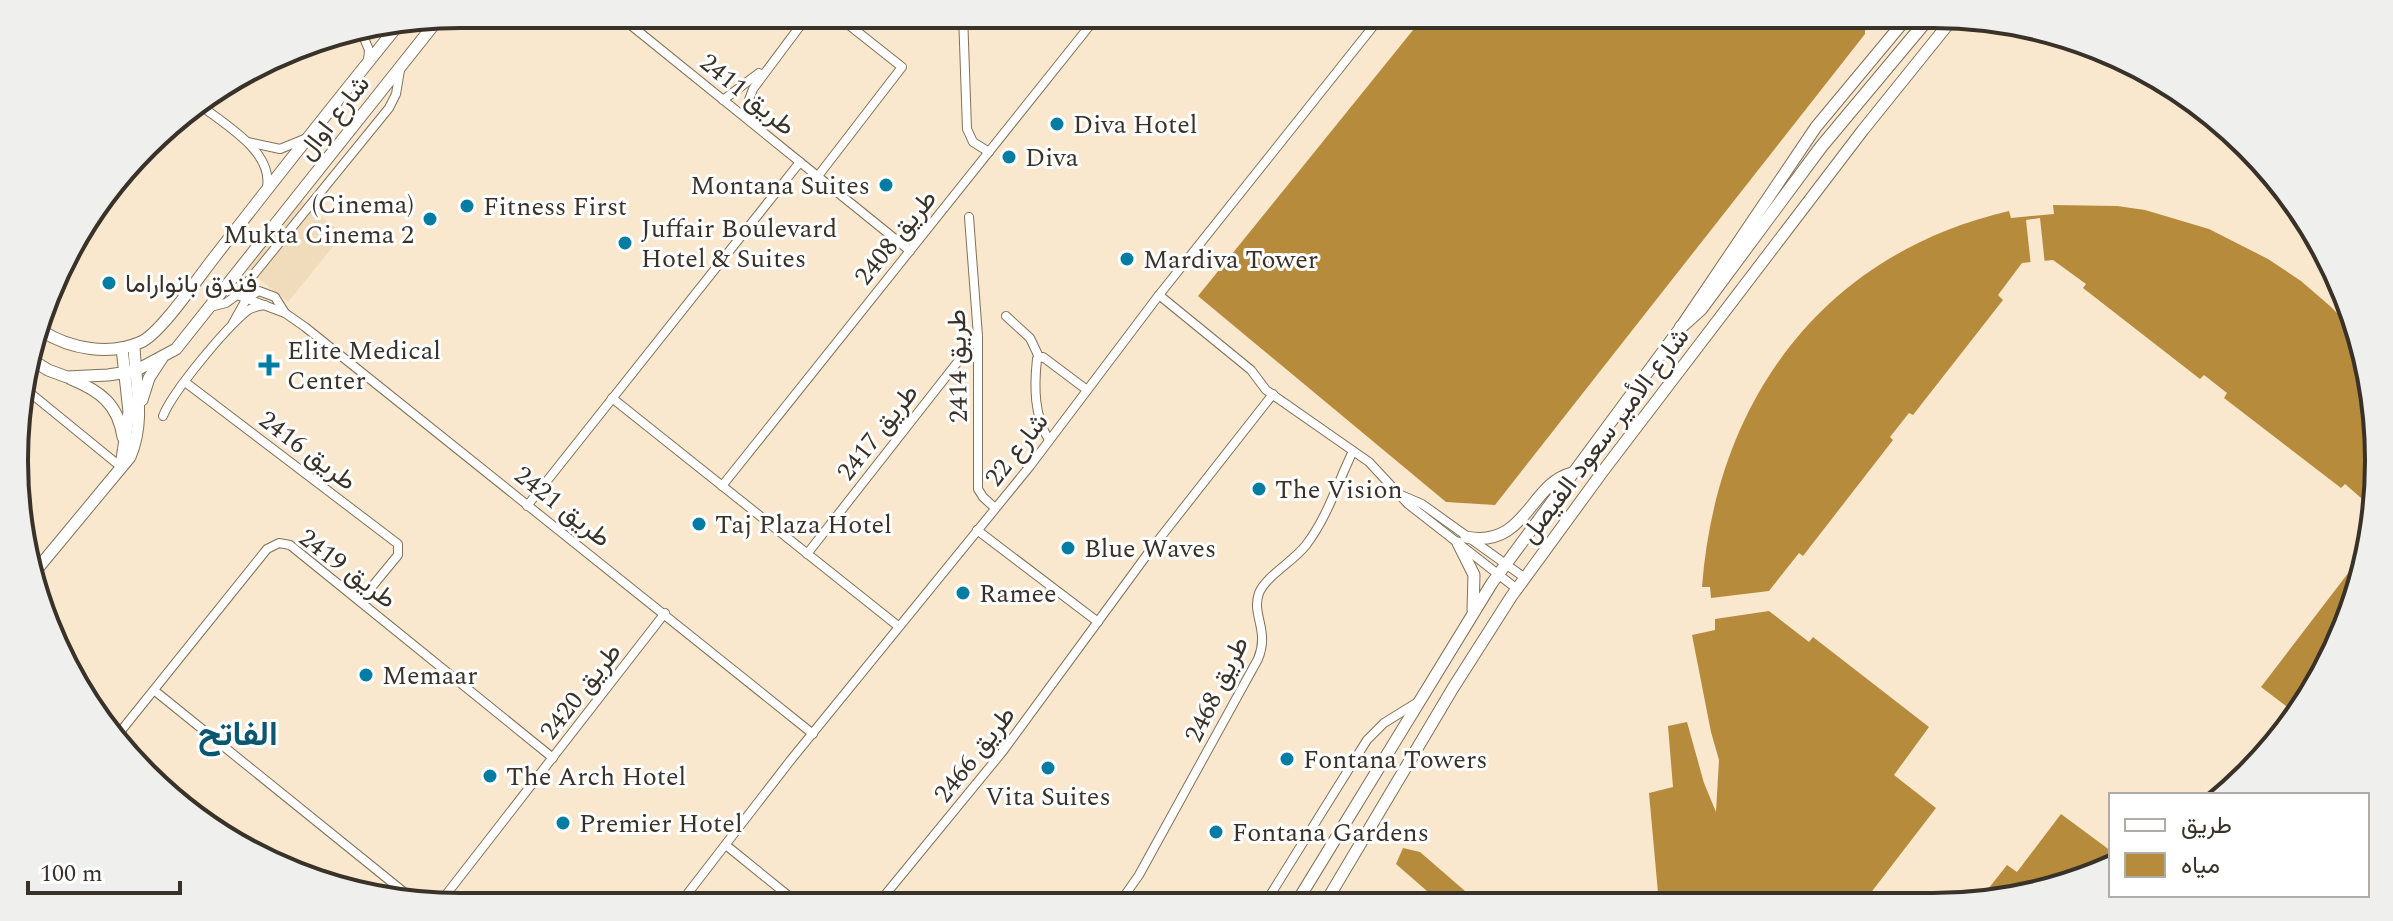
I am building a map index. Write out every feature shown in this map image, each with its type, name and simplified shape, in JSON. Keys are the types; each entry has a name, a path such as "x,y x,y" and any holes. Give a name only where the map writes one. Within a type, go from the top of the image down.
{"main road":[{"path":"1681,327 1701,309 1821,147 1920,28"}],"street":[{"name":"طريق 2411","path":"634,28 910,251"},
{"path":"751,122 749,100 753,89 795,28"},
{"path":"818,176 902,67 853,28"},
{"path":"963,28 967,129 973,142 989,152"},
{"name":"طريق 2408","path":"722,486 1088,28"},
{"name":"شارع 22","path":"689,893 1372,28"},
{"name":"شارع الأمير سعود الفيصل","path":"1302,893 1501,569 1681,327 1816,127 1895,28"},
{"name":"شارع الأمير سعود الفيصل","path":"1331,893 1453,688 1517,589 1863,130 1945,28"},
{"name":"شارع اوال","path":"39,364 67,377 130,372 176,349 431,29"},
{"name":"شارع اوال","path":"128,346 145,341 162,323 391,34"},
{"path":"364,39 369,50 367,65"},
{"path":"723,100 769,64"},
{"path":"210,307 226,303 237,295 389,108 396,94 401,67"},
{"path":"207,110 247,142 263,163 269,176 266,191"},
{"path":"247,142 280,149 309,137"},
{"path":"527,506 800,162"},
{"name":"طريق 2414","path":"969,217 978,336 978,489 995,508"},
{"name":"طريق 2421","path":"247,298 254,292 271,294 285,313"},
{"name":"طريق 2421","path":"237,295 285,313 813,734"},
{"path":"1159,295 1251,370 1273,394 1369,462 1400,495 1501,569 1517,589"},
{"path":"229,329 247,298"},
{"path":"163,416 185,382 229,329 249,309 266,304"},
{"path":"1006,316 1030,338 1039,357 1087,390"},
{"path":"47,334 69,345 84,348 128,346 129,412 121,467"},
{"name":"طريق 2417","path":"807,554 978,336"},
{"path":"1039,357 1036,360 1038,415 1049,440"},
{"path":"41,564 130,457 149,378 162,358"},
{"path":"130,372 141,409"},
{"path":"67,377 94,389 108,400 119,420 124,444"},
{"name":"طريق 2416","path":"185,382 398,544 398,555 361,600"},
{"name":"طريق 2466","path":"887,893 1003,751 1149,552 1273,394"},
{"path":"33,395 121,467"},
{"path":"612,398 898,626"},
{"name":"طريق 2468","path":"1126,893 1146,863 1258,659 1264,645 1257,603 1262,588 1299,554 1313,536 1353,451"},
{"path":"1462,540 1504,532 1523,517 1558,479 1572,473"},
{"path":"977,530 1098,622"},
{"path":"1462,540 1474,575 1472,613"},
{"name":"طريق 2419","path":"122,730 267,549 279,543 290,545 361,600 553,758"},
{"path":"1501,569 1525,578"},
{"name":"طريق 2420","path":"448,893 665,613"},
{"path":"155,691 399,888"},
{"path":"1271,893 1367,740 1384,723 1418,701"},
{"path":"727,846 785,893"}],"shaded area":[{"path":"301,200 343,234 288,302 246,268"}],"water":[{"path":"1415,28 1865,28 1865,34 1495,505 1446,502 1198,296"},
{"path":"2053,205 2117,206 2145,210 2209,229 2268,259 2301,281 2330,306 2340,316 2357,376 2364,432 2363,500 2345,484 2341,488 2224,398 2227,393 2204,375 2200,379 2083,288 2086,284 2053,260 2022,263 1998,295 2003,300 1913,415 1909,413 1890,437 1893,440 1803,556 1799,553 1769,591 1711,598 1710,587 1702,587 1712,519 1730,455 1756,397 1791,345 1834,300 1885,262 1943,232 2009,211 2011,218 2054,214"},
{"path":"2349,572 2332,626 2307,677 2288,707 2261,687"},
{"path":"1769,611 1809,642 1813,637 1929,727 1894,775 1936,808 1871,893 1658,893 1649,793 1673,787 1668,726 1687,722 1704,783 1716,812 1719,760 1692,635 1715,630 1715,619"},
{"path":"2061,814 2109,850 2109,855 2072,870 2017,885 1988,889 2007,865 2017,872"},
{"path":"1403,848 1420,852 1467,893 1429,893 1396,864"}],"pier":[{"path":"2040,218 2045,265 2031,266 2026,220"}],"place":[{"name":"Diva Hotel","path":"1057,124"},
{"name":"Diva","path":"1009,157"},
{"name":"Montana Suites","path":"886,185"},
{"name":"Fitness First","path":"467,206"},
{"name":"(Cinema) Mukta Cinema 2","path":"430,219"},
{"name":"Juffair Boulevard Hotel & Suites","path":"625,243"},
{"name":"Mardiva Tower","path":"1127,259"},
{"name":"فندق بانواراما","path":"109,283"},
{"name":"Elite Medical Center","path":"269,365"},
{"name":"The Vision","path":"1259,489"},
{"name":"Taj Plaza Hotel","path":"699,524"},
{"name":"Blue Waves","path":"1068,548"},
{"name":"Ramee","path":"963,593"},
{"name":"Memaar","path":"366,675"},
{"name":"Fontana Towers","path":"1287,759"},
{"name":"Vita Suites","path":"1048,768"},
{"name":"The Arch Hotel","path":"490,776"},
{"name":"Premier Hotel","path":"563,823"},
{"name":"Fontana Gardens","path":"1216,832"}],"district":[{"name":"الفاتح","path":"238,733"}]}
